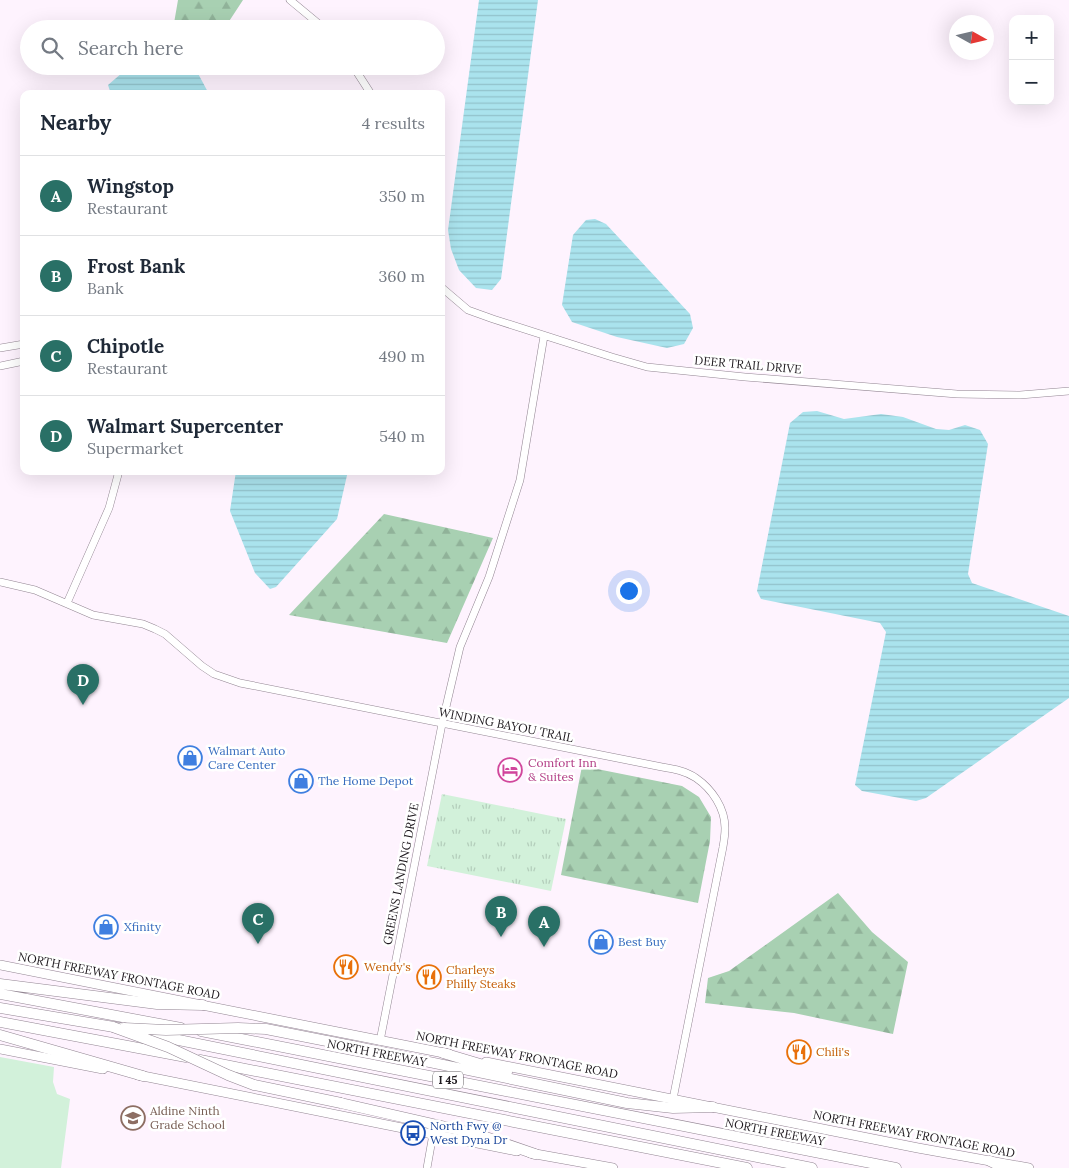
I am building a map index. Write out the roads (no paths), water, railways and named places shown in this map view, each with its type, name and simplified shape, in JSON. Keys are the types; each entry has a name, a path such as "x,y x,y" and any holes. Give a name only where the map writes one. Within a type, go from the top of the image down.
{"highway":[{"path":"0,984 157,1004 202,1005"},
{"name":"NORTH FREEWAY","path":"0,994 114,1014 896,1168"},
{"name":"I 45","path":"0,1008 34,1012 113,1027 812,1168"},
{"name":"I 45","path":"0,1022 157,1051 747,1168"},
{"path":"113,1027 166,1030 266,1029 652,1107 713,1107"},
{"path":"113,1027 168,1047 254,1085 478,1134 535,1154"},
{"path":"0,1035 143,1076"},
{"path":"443,1053 573,1092"},
{"path":"990,1161 1004,1168"}],"main road":[{"name":"NORTH FREEWAY FRONTAGE ROAD","path":"0,965 1029,1168"},
{"path":"0,1050 143,1076 507,1150 613,1168"}],"street":[{"path":"290,0 314,20"},
{"path":"359,75 368,90"},
{"name":"DEER TRAIL DRIVE","path":"445,290 468,310 612,358 647,366 957,394 1020,395 1069,392"},
{"name":"GREENS LANDING DRIVE","path":"380,1040 442,724 460,647 489,577 520,480 544,336"},
{"path":"0,348 20,345"},
{"path":"0,366 20,363"},
{"path":"67,604 109,508 118,475"},
{"name":"WINDING BAYOU TRAIL","path":"0,582 35,590 93,615 143,624 160,632 175,642 202,666 228,680 682,771 696,778 717,800 725,827 723,848 672,1099"},
{"path":"427,1168 433,1134"}],"water":[{"path":"479,0 538,0 501,279 492,290 476,288 459,270 451,249 448,230"},
{"path":"120,75 199,75 207,90 110,90 108,85"},
{"path":"595,219 606,224 690,314 693,328 684,344 667,348 617,337 572,322 562,305 573,235 586,220"},
{"path":"817,411 844,419 881,414 903,417 936,429 949,430 965,425 980,430 988,444 968,574 972,583 1069,616 1069,698 926,798 916,801 862,791 855,785 886,632 880,623 761,599 757,591 790,423 803,412"},
{"path":"235,475 347,475 337,519 276,587 270,589 255,573 230,511"}],"place":[{"name":"Walmart Supercenter","path":"83,705"},
{"name":"Walmart Auto Care Center","path":"190,758"},
{"name":"Comfort Inn & Suites","path":"510,770"},
{"name":"The Home Depot","path":"301,781"},
{"name":"Xfinity","path":"106,927"},
{"name":"Frost Bank","path":"501,937"},
{"name":"Best Buy","path":"601,942"},
{"name":"Chipotle","path":"258,944"},
{"name":"Wingstop","path":"544,947"},
{"name":"Wendy's","path":"346,967"},
{"name":"Charleys Philly Steaks","path":"429,977"},
{"name":"Chili's","path":"799,1052"},
{"name":"Aldine Ninth Grade School","path":"133,1118"},
{"name":"North Fwy @ West Dyna Dr","path":"413,1133"}]}
